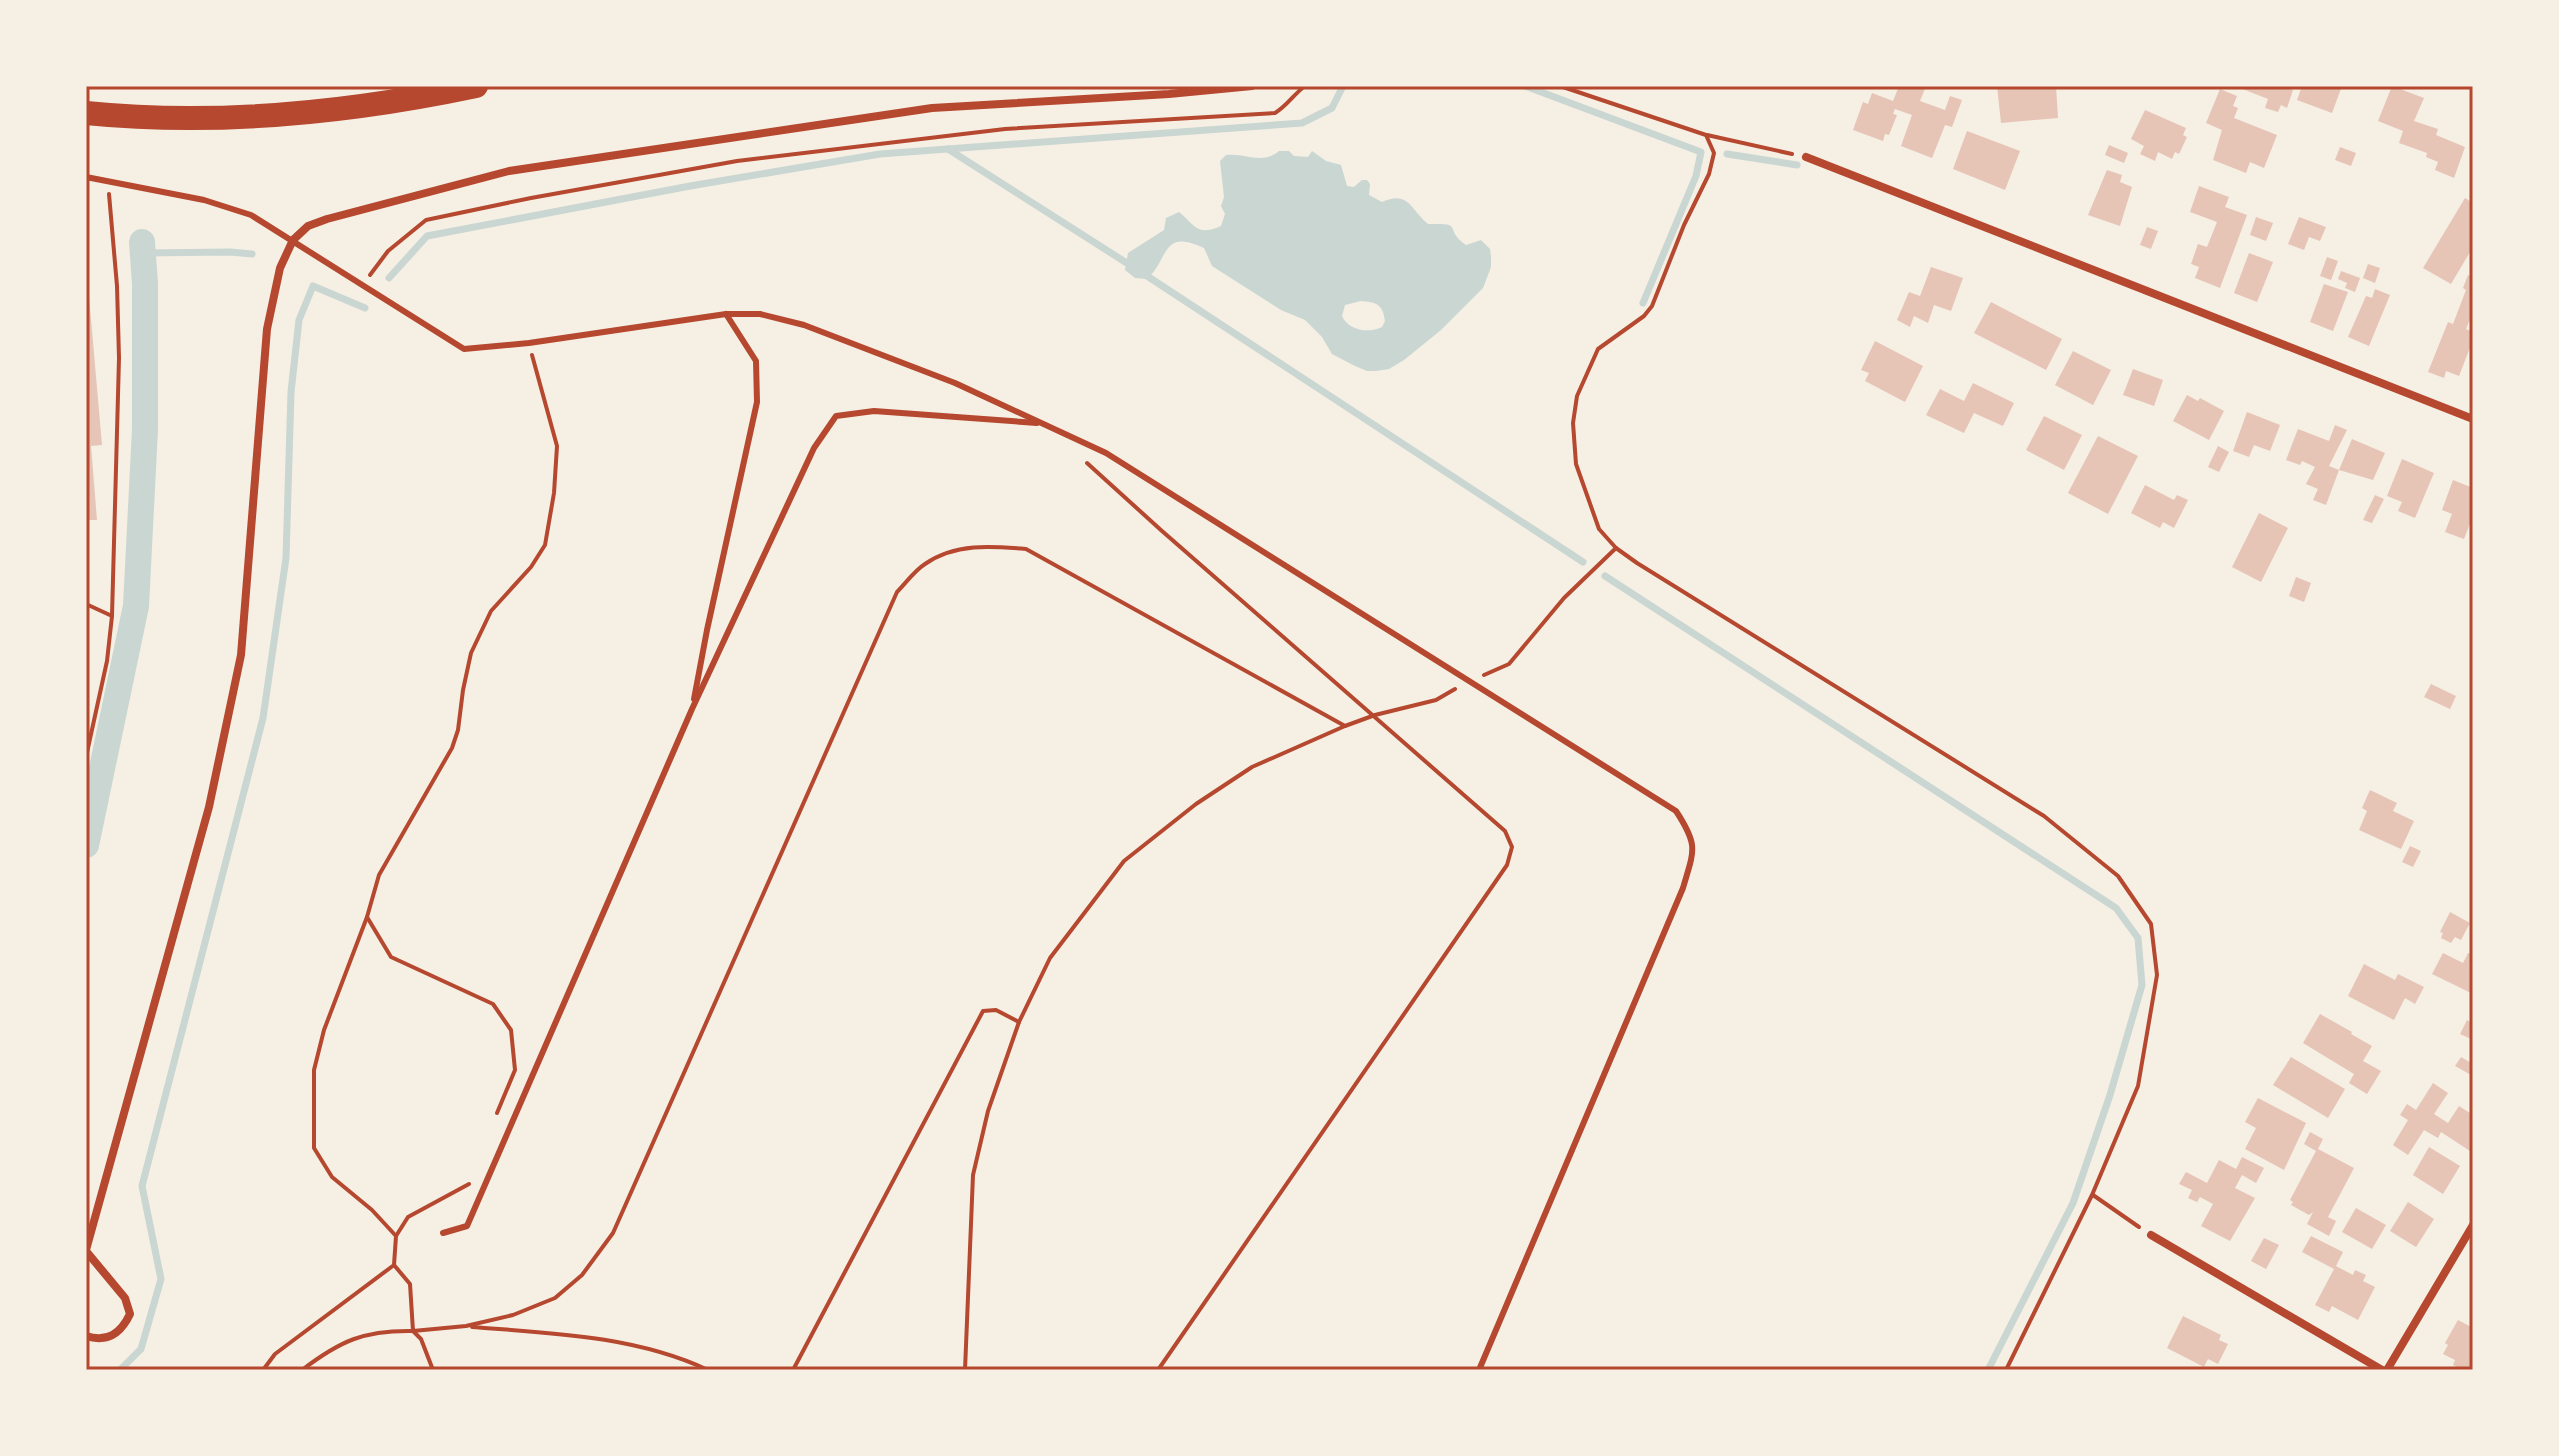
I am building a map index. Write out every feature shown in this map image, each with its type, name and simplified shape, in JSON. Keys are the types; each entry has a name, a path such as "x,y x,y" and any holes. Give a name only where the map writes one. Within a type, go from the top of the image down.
{"highway":[{"path":"86,113 129,117 261,117 415,99 476,86"}],"street":[{"path":"86,1336 110,1338 122,1330 130,1314 125,1298 86,1250 209,807 241,655 267,329 280,268 293,240 308,226 327,219 509,171 932,108 1252,86"},
{"path":"1806,157 2473,419"},
{"path":"2151,1235 2384,1370 2473,1225"}],"lane":[{"path":"86,177 204,200 251,215 464,349 529,343 726,314 760,314 804,325 955,383 1106,453 1676,811 1691,833 1693,853 1683,888 1479,1370"},
{"path":"692,709 757,402 756,361 726,314"},
{"path":"443,1233 467,1226 692,709 814,448 836,416 874,411 1044,423"}],"path":[{"path":"363,285 388,251 426,220 752,159 1005,129 1275,113 1305,86"},
{"path":"1560,86 1706,135 1806,157"},
{"path":"1706,135 1714,153 1709,174 1684,225 1652,306 1644,316 1598,349 1577,396 1573,423 1576,464 1599,529 1616,548 2044,816 2118,876 2151,924 2157,975 2138,1086 2092,1195 2006,1370"},
{"path":"86,757 107,661 112,616 119,358 117,286 108,182"},
{"path":"396,1236 372,1210 332,1177 314,1148 314,1070 324,1030 367,917 379,875 452,748 471,653 491,611 531,567 545,545 554,493 557,446 529,343"},
{"path":"1087,462 1505,831 1512,847 1507,865 1158,1370"},
{"path":"302,1370 331,1348 370,1332 466,1326 513,1315 555,1298 582,1275 613,1233 897,592 924,565 954,550 988,546 1026,549 1345,726"},
{"path":"965,1370 973,1175 988,1111 1019,1022 1050,958 1124,861 1196,804 1252,767 1375,715 1436,700 1471,680 1509,664 1564,598 1616,548"},
{"path":"86,604 112,616"},
{"path":"367,917 391,957 493,1004 511,1030 515,1070 497,1113"},
{"path":"793,1370 983,1011 996,1010 1019,1022"},
{"path":"433,1370 421,1339 413,1331 410,1284 394,1265 396,1236 408,1217 468,1186 474,1171"},
{"path":"2092,1195 2151,1235"},
{"path":"263,1370 275,1354 394,1265"},
{"path":"466,1326 575,1335 678,1356 708,1370"}],"shaded area":[{"path":"1279,151 1289,151 1294,156 1308,157 1312,151 1326,161 1341,165 1347,186 1354,187 1367,180 1370,184 1369,195 1382,202 1398,198 1404,200 1428,224 1450,226 1466,245 1481,240 1490,249 1491,257 1491,267 1483,288 1441,330 1404,360 1389,369 1367,371 1332,354 1322,337 1305,320 1281,310 1212,266 1204,248 1180,241 1173,243 1147,279 1135,278 1125,270 1128,253 1164,230 1166,218 1179,212 1201,230 1221,226 1225,214 1221,206 1224,197 1220,161 1226,155 1260,158","holes":["1361,301 1380,307 1385,321 1382,327 1359,329 1345,321 1342,316 1345,305"]}],"building":[{"path":"1899,86 1926,86 1920,101 1945,110 1950,96 1962,100 1952,127 1945,125 1932,158 1901,146 1912,115 1895,109 1893,114 1897,115 1889,135 1885,134 1883,141 1853,130 1863,102 1868,104 1872,93 1893,101"},
{"path":"1997,86 2056,86 2058,118 2001,123"},
{"path":"2235,86 2281,86 2293,90 2287,108 2281,105 2278,112 2265,108 2268,99"},
{"path":"2302,86 2342,86 2332,113 2297,100"},
{"path":"2392,86 2424,98 2414,121 2438,129 2436,135 2465,147 2454,178 2435,170 2438,162 2426,157 2427,153 2399,143 2403,131 2378,121"},
{"path":"2220,89 2237,96 2233,106 2238,108 2234,118 2277,135 2264,168 2250,162 2246,173 2213,160 2222,130 2206,123"},
{"path":"2145,110 2186,128 2183,135 2187,137 2179,154 2175,152 2172,159 2158,152 2155,161 2140,154 2144,146 2131,139"},
{"path":"1967,131 2020,151 2005,190 1953,169"},
{"path":"2109,145 2128,153 2124,163 2105,155"},
{"path":"2340,147 2356,153 2351,166 2335,160"},
{"path":"2107,170 2122,175 2120,182 2132,187 2120,226 2088,215"},
{"path":"2199,186 2229,197 2225,207 2247,215 2220,288 2195,278 2199,267 2191,264 2198,244 2207,247 2217,222 2190,212"},
{"path":"2465,198 2473,203 2473,247 2451,284 2423,268"},
{"path":"2256,217 2273,223 2266,241 2250,235"},
{"path":"2299,217 2326,227 2320,241 2309,237 2304,250 2288,244"},
{"path":"2147,227 2158,231 2151,249 2140,245"},
{"path":"2249,253 2273,262 2257,302 2234,293"},
{"path":"2327,257 2338,261 2331,280 2320,276"},
{"path":"2368,264 2380,268 2375,283 2363,278"},
{"path":"1931,267 1963,278 1951,311 1934,305 1928,323 1914,316 1910,327 1897,320 1909,292 1920,296"},
{"path":"2341,271 2360,278 2355,292 2345,288 2347,283 2338,279"},
{"path":"2468,275 2473,277 2473,312 2466,329 2473,332 2473,340 2459,376 2446,371 2444,378 2428,372 2448,322 2453,324 2466,290 2463,288"},
{"path":"2324,284 2348,292 2333,331 2310,322"},
{"path":"86,285 102,445 91,446 97,520 86,520"},
{"path":"2375,289 2390,295 2369,346 2348,337 2366,296 2372,298"},
{"path":"1991,302 2062,339 2046,370 1974,333"},
{"path":"1875,341 1923,366 1905,402 1865,381 1869,373 1861,370"},
{"path":"2073,351 2111,370 2093,405 2055,385"},
{"path":"2133,369 2163,380 2154,406 2123,395"},
{"path":"1973,383 2014,403 2003,426 1974,413 1964,433 1926,415 1940,389 1964,401"},
{"path":"2187,395 2198,401 2200,398 2224,411 2209,440 2173,421"},
{"path":"2247,412 2280,425 2270,451 2254,445 2249,457 2233,451"},
{"path":"2044,416 2082,435 2064,470 2026,450"},
{"path":"2335,425 2347,430 2329,466 2339,470 2326,505 2313,500 2318,489 2306,484 2315,467 2302,461 2300,465 2286,460 2298,429 2329,441"},
{"path":"2098,436 2138,456 2108,514 2068,493"},
{"path":"2352,439 2385,453 2373,480 2339,470"},
{"path":"2218,446 2229,452 2219,472 2208,467"},
{"path":"2402,459 2434,473 2415,518 2398,511 2402,502 2387,496"},
{"path":"2453,480 2473,488 2473,521 2464,539 2445,532 2452,514 2442,510"},
{"path":"2145,485 2174,500 2177,495 2188,500 2174,528 2163,522 2160,528 2131,513"},
{"path":"2375,495 2384,499 2372,523 2363,520"},
{"path":"2259,513 2288,528 2261,582 2232,567"},
{"path":"2296,577 2311,583 2304,602 2289,596"},
{"path":"2431,684 2456,696 2450,709 2424,697"},
{"path":"2370,790 2397,803 2393,811 2414,821 2401,849 2359,830 2367,811 2362,808"},
{"path":"2410,846 2421,851 2413,867 2402,862"},
{"path":"2450,912 2470,923 2461,940 2455,937 2451,943 2441,938 2443,933 2440,932"},
{"path":"2443,953 2463,963 2468,953 2473,955 2473,994 2432,974"},
{"path":"2364,964 2395,980 2398,974 2424,987 2415,1004 2405,998 2394,1020 2348,996"},
{"path":"2320,1014 2372,1046 2363,1061 2381,1071 2367,1094 2349,1083 2354,1074 2303,1043"},
{"path":"2467,1020 2473,1024 2473,1040 2460,1034"},
{"path":"2291,1057 2345,1089 2328,1118 2273,1085"},
{"path":"2461,1057 2473,1064 2473,1076 2455,1066"},
{"path":"2433,1083 2448,1093 2434,1114 2448,1123 2459,1106 2473,1115 2473,1146 2470,1151 2441,1132 2438,1138 2424,1130 2408,1155 2393,1145 2408,1120 2400,1115 2407,1104 2416,1110"},
{"path":"2258,1098 2306,1123 2284,1170 2245,1149 2256,1128 2245,1122"},
{"path":"2310,1132 2323,1139 2318,1149 2354,1168 2328,1217 2336,1221 2329,1236 2307,1224 2313,1212 2309,1215 2291,1205 2293,1202 2290,1200 2316,1151 2304,1144"},
{"path":"2429,1147 2460,1166 2443,1194 2413,1175"},
{"path":"2242,1157 2264,1168 2256,1183 2242,1175 2235,1188 2255,1198 2230,1241 2201,1226 2213,1204 2200,1197 2197,1202 2188,1198 2192,1190 2179,1184 2186,1172 2207,1183 2219,1160 2236,1169"},
{"path":"2408,1202 2434,1219 2416,1247 2390,1231"},
{"path":"2356,1208 2386,1225 2372,1249 2342,1232"},
{"path":"2311,1236 2343,1252 2336,1266 2353,1275 2355,1270 2366,1275 2363,1281 2375,1287 2358,1320 2332,1306 2329,1312 2315,1305 2334,1269 2302,1252"},
{"path":"2264,1238 2279,1245 2266,1269 2251,1261"},
{"path":"2183,1316 2221,1335 2219,1340 2228,1344 2218,1364 2208,1359 2204,1367 2167,1348"},
{"path":"2458,1320 2473,1328 2473,1370 2463,1370 2453,1365 2455,1360 2443,1354 2448,1345 2445,1343"}],"waterway":[{"path":"389,278 427,236 880,154 1302,123 1332,108 1343,86"},
{"path":"1525,86 1701,152 1696,176 1643,303"},
{"path":"948,149 1133,267"},
{"path":"1727,154 1797,165"},
{"path":"86,845 136,606 145,429 142,242"},
{"path":"144,253 252,254"},
{"path":"1144,274 1583,562"},
{"path":"120,1370 141,1349 161,1279 142,1186 263,718 286,558 291,392 299,320 313,286 365,308"},
{"path":"1605,576 2116,908 2138,938 2142,985 2110,1095 2073,1203 1988,1370"}]}
